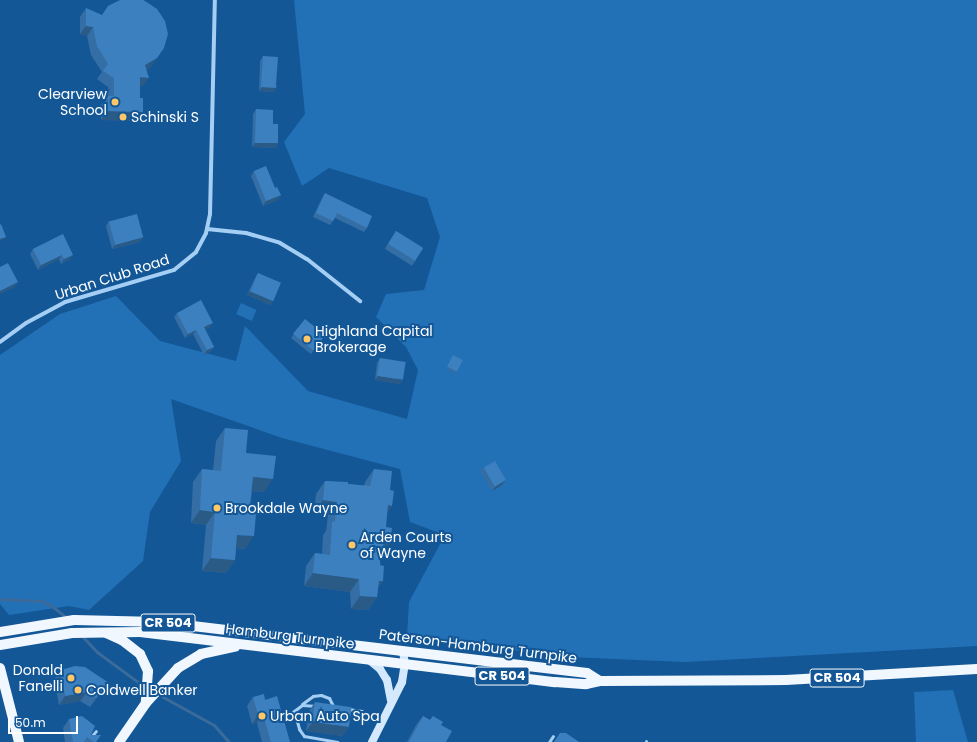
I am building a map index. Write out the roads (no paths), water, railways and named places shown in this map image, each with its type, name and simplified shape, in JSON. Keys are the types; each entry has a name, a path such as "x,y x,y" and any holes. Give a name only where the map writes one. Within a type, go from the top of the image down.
{"main road":[{"name":"Paterson-Hamburg Turnpike","path":"0,632 74,620 159,622 587,673 600,681 786,680 977,669"},
{"name":"Hamburg Turnpike","path":"0,645 72,633 103,631 163,634 562,683 586,684 600,681"},
{"path":"103,631 122,640 140,654 148,671 146,703"},
{"path":"119,742 146,703 167,678 187,661 202,654 245,645"},
{"path":"0,668 19,742"}],"street":[{"name":"Urban Club Road","path":"0,342 26,323 65,302 181,266 196,252 207,229 210,214 215,0"},
{"path":"207,229 246,233 280,244 307,259 360,301"},
{"path":"372,742 402,682 405,664 403,652"},
{"path":"369,660 380,669 387,680 392,700"}],"lane":[{"path":"290,714 313,696 321,695 329,698 334,708"},
{"path":"302,705 320,706"},
{"path":"327,707 362,711"},
{"path":"294,711 299,729 304,736 337,742"},
{"path":"87,742 96,731"},
{"path":"92,742 100,734"},
{"path":"549,742 553,736"}],"waterway":[{"path":"0,599 42,601 52,606 67,618"},
{"path":"82,636 97,652 142,685"},
{"path":"163,697 214,725 229,742"}],"place":[{"name":"Clearview School","path":"115,102"},
{"name":"Schinski S","path":"123,117"},
{"name":"Highland Capital Brokerage","path":"307,339"},
{"name":"Brookdale Wayne","path":"217,508"},
{"name":"Arden Courts of Wayne","path":"352,545"},
{"name":"Donald Fanelli","path":"71,678"},
{"name":"Coldwell Banker","path":"78,690"},
{"name":"Urban Auto Spa","path":"262,716"}]}
